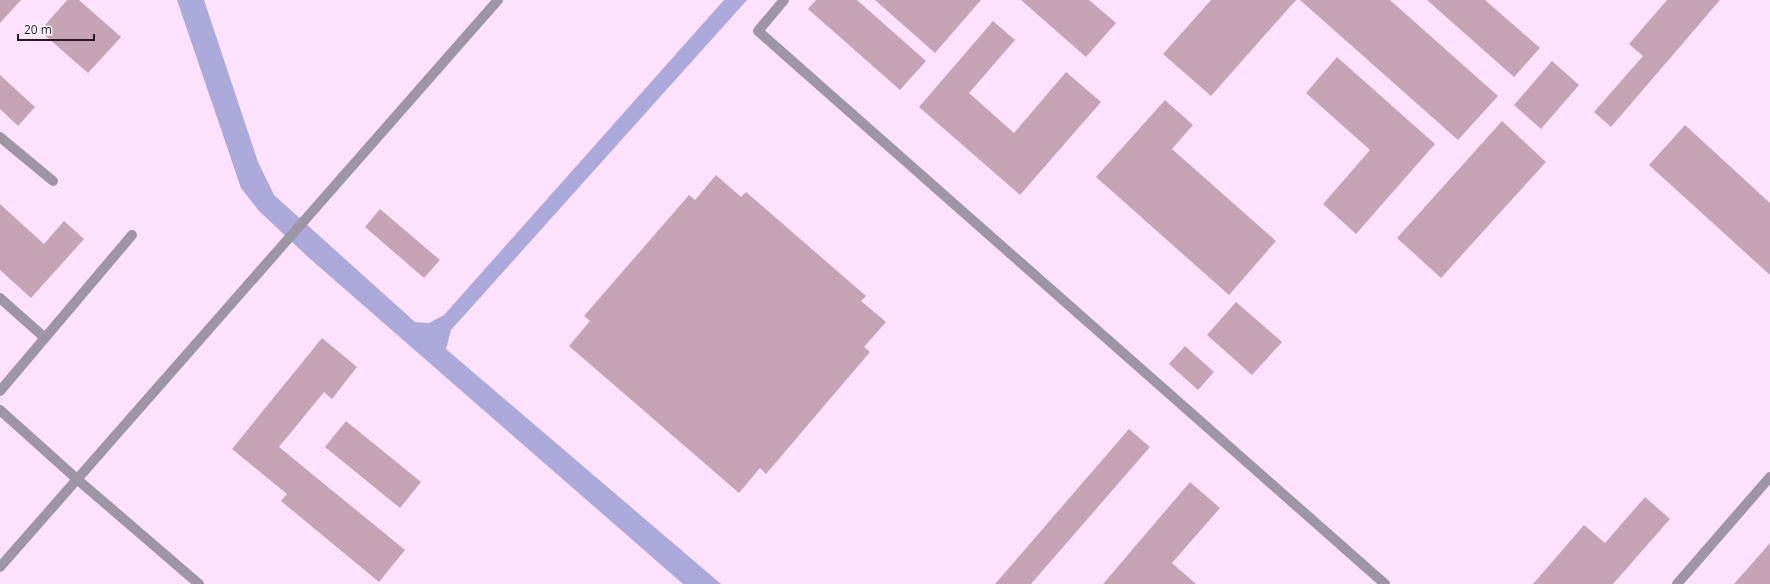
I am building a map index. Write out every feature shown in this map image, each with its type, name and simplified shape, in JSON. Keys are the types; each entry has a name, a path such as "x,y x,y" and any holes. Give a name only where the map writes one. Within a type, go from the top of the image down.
{"street":[{"path":"0,568 286,244 498,0"},
{"path":"784,0 758,31 1385,584"},
{"path":"0,137 52,181"},
{"path":"0,391 132,235"},
{"path":"0,298 45,338"},
{"path":"0,410 78,480 199,584"},
{"path":"1677,584 1770,477"}],"water":[{"path":"177,0 204,0 258,162 274,195 415,322 429,323 444,315 724,0 747,0 451,330 446,349 721,584 683,584 308,257 259,211 241,188"}],"building":[{"path":"0,0 21,0 0,23"},
{"path":"67,0 79,0 121,37 88,73 40,31"},
{"path":"816,0 857,0 926,61 900,90 808,9"},
{"path":"875,0 981,0 935,53"},
{"path":"1021,0 1089,0 1116,23 1086,57"},
{"path":"1211,0 1296,0 1211,96 1163,54"},
{"path":"1300,0 1390,0 1498,96 1458,140"},
{"path":"1427,0 1485,0 1540,48 1514,77"},
{"path":"1667,0 1720,0 1611,127 1594,112 1643,56 1629,44"},
{"path":"993,21 1015,40 969,93 1014,133 1066,72 1101,102 1020,195 919,107"},
{"path":"1337,57 1435,144 1356,234 1323,204 1370,150 1306,93"},
{"path":"1552,61 1579,85 1541,129 1514,105"},
{"path":"0,75 35,107 18,126 0,109"},
{"path":"1165,100 1193,125 1172,149 1276,241 1229,295 1096,177"},
{"path":"1502,121 1546,162 1441,278 1397,238"},
{"path":"1685,125 1770,203 1770,275 1649,165"},
{"path":"716,175 741,197 746,192 866,296 861,301 886,322 864,347 870,352 766,474 760,468 739,493 569,346 590,321 584,316 689,195 695,200"},
{"path":"0,204 44,244 64,221 84,239 31,298 0,270"},
{"path":"380,209 440,260 424,278 365,227"},
{"path":"1236,302 1282,342 1252,375 1207,335"},
{"path":"322,338 357,367 332,399 324,392 279,447 405,550 379,582 281,501 287,494 232,449"},
{"path":"1185,346 1214,372 1198,390 1169,364"},
{"path":"346,421 421,482 400,508 325,447"},
{"path":"1129,429 1150,447 1031,584 995,584"},
{"path":"1190,482 1220,508 1172,563 1196,584 1103,584"},
{"path":"1645,497 1670,519 1613,584 1533,584 1584,525 1605,543"},
{"path":"1770,543 1770,584 1734,584"}]}
